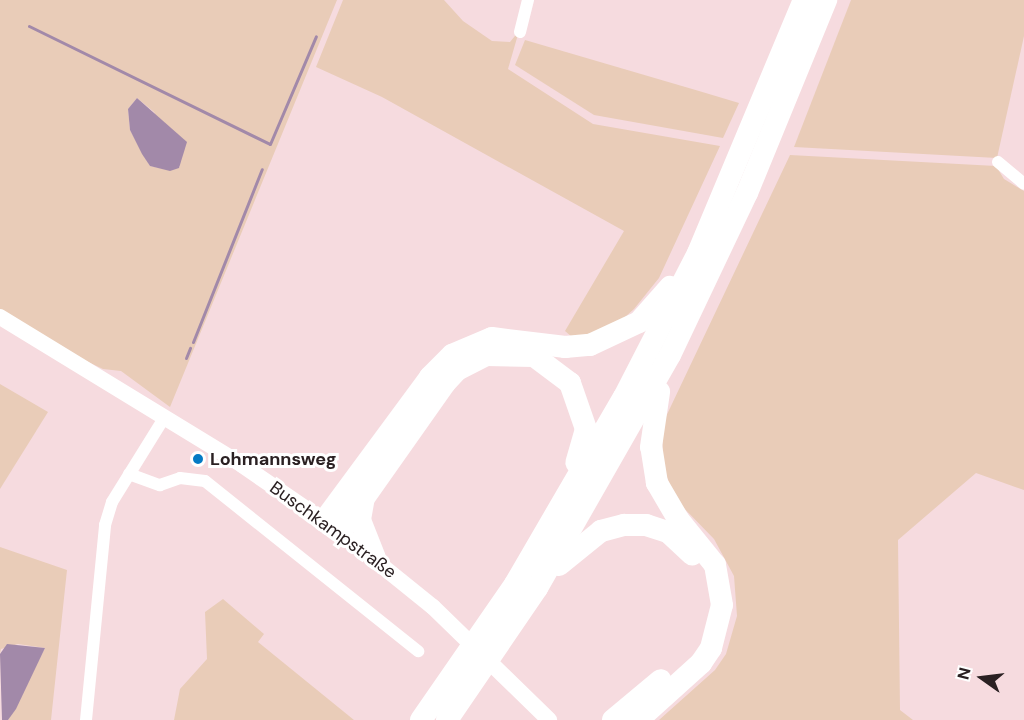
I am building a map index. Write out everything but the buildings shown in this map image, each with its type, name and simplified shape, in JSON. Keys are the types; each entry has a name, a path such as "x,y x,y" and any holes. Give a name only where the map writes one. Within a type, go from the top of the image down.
{"highway":[{"path":"422,720 526,586 698,254 804,0"},
{"path":"447,720 526,586 670,355 747,193 826,0"},
{"path":"332,526 430,377 452,355 492,338 565,347 616,336 658,304 698,254"},
{"path":"332,526 364,496 457,370 486,354 503,352 549,363 578,396 583,412 584,445 525,548 526,586"},
{"path":"638,720 701,663 715,637 722,605 715,565 667,503 652,464 652,418 670,355"},
{"path":"364,496 360,520 375,558"},
{"path":"526,586 585,542 624,525 646,525 668,532 697,560 709,602 700,638 685,659 613,720"}],"main road":[{"name":"Buschkampstraße","path":"0,317 164,418 332,526 375,558 448,621 549,720"}],"street":[{"path":"520,32 528,0"},
{"path":"998,162 1024,184"},
{"path":"86,720 105,525 129,474 164,418"},
{"path":"129,474 160,485 180,478 205,481 418,651"}],"shaded area":[{"path":"0,0 337,0 170,407 121,371 103,369 71,354 0,311","holes":["137,98 154,112 180,167 170,170 150,166 130,130 128,109"]},
{"path":"343,0 444,0 463,21 492,41 510,42 519,31 508,69 593,124 720,146 659,278 634,309 615,326 572,337 565,331 624,231 382,97 316,67"},
{"path":"851,0 1024,0 1024,36 997,158 794,147"},
{"path":"525,40 739,103 723,138 594,115 515,65"},
{"path":"137,98 187,142 179,168 170,171 150,166 142,154 130,130 128,109"},
{"path":"790,155 996,166 1004,179 1024,191 1024,490 976,473 898,540 900,710 913,720 659,720 715,670 726,654 737,616 734,576 714,539 676,500 663,467 662,425"},
{"path":"0,384 48,412 0,489"},
{"path":"0,547 67,570 51,720 8,720 45,648 18,644 1,649 0,654"},
{"path":"223,599 264,634 258,642 354,720 174,720 180,689 207,659 205,612"},
{"path":"7,644 45,648 16,709 8,720 2,720 0,654"}],"waterway":[{"path":"29,26 270,144 316,36"},
{"path":"193,342 262,169"},
{"path":"186,358 190,348"}],"place":[{"name":"Lohmannsweg","path":"198,459"}]}
